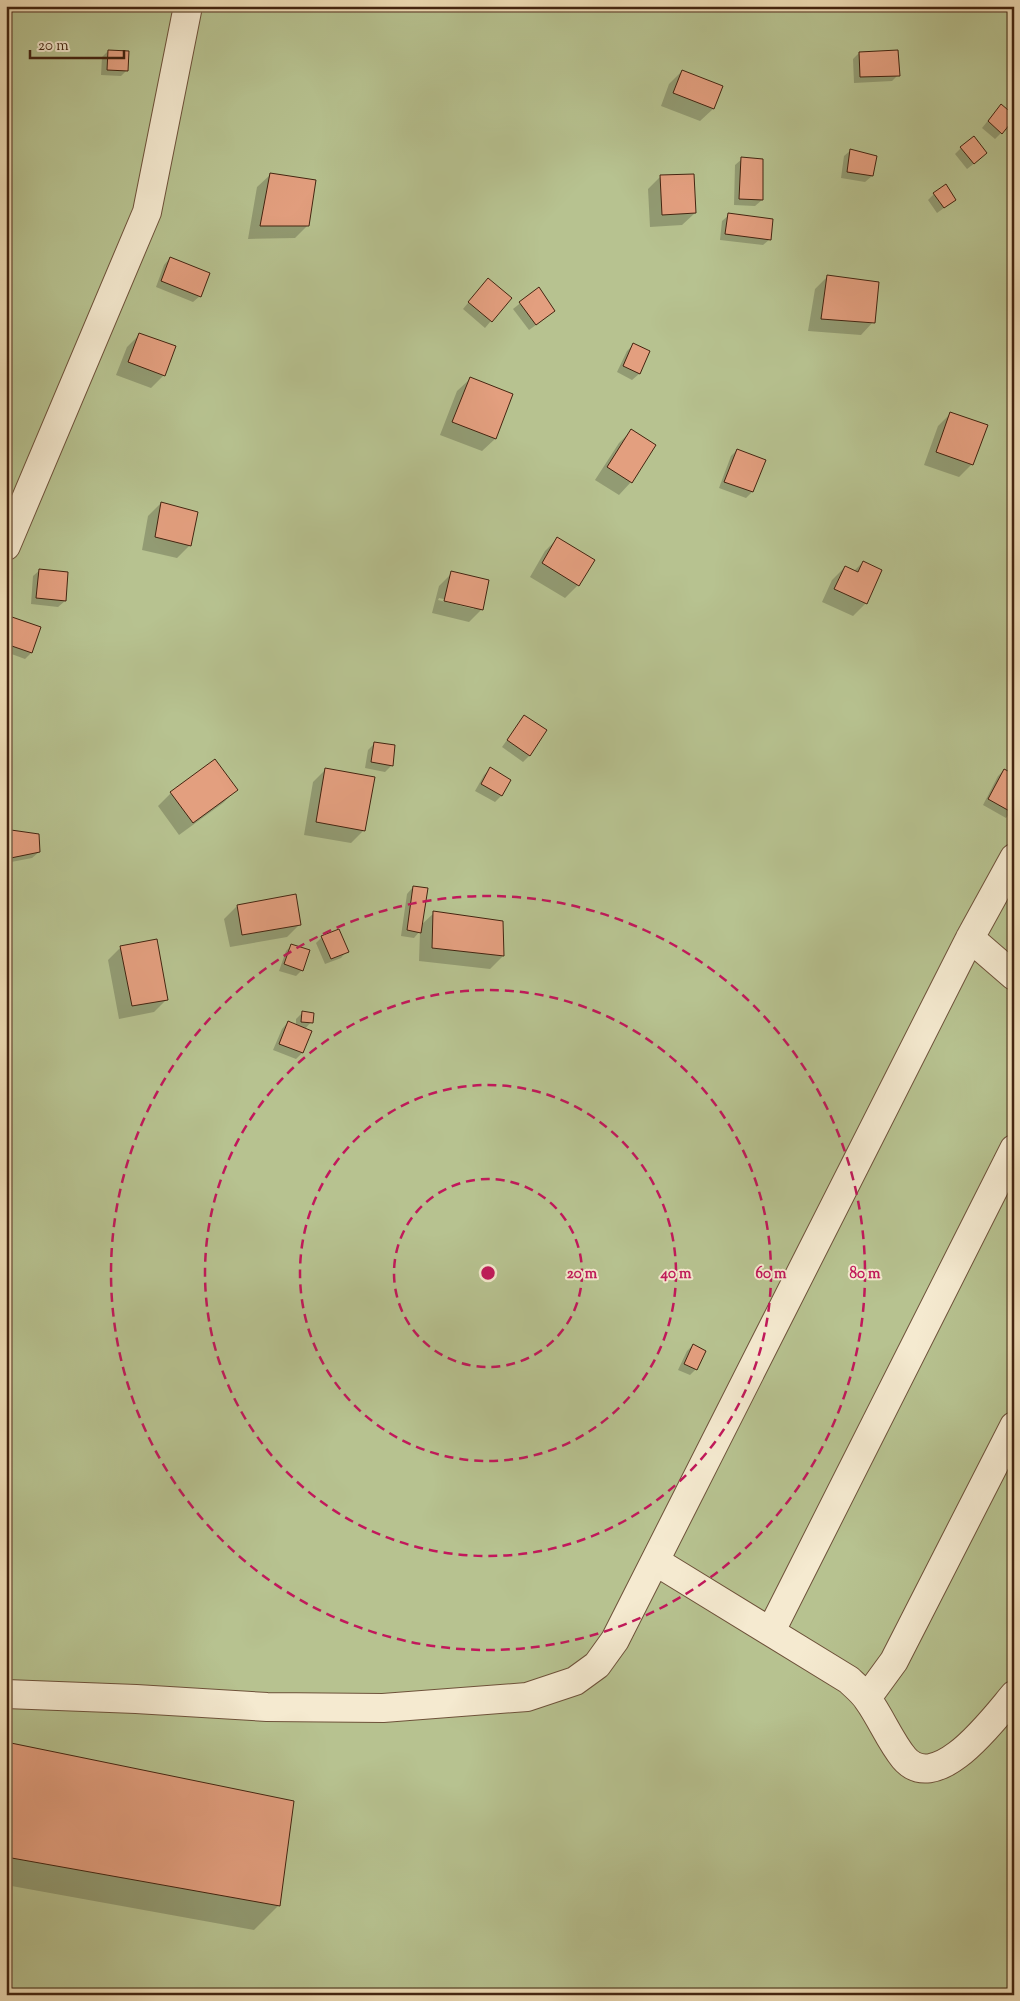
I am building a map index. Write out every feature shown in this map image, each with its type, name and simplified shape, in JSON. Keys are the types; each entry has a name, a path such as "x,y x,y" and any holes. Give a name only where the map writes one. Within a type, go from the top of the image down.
{"street":[{"path":"6,546 147,212 188,6"},
{"path":"6,1694 277,1707 383,1708 526,1697 575,1681 597,1665 615,1640 970,938 1014,858"},
{"path":"970,938 1014,976"},
{"path":"771,1631 1014,1149"},
{"path":"867,1698 894,1661 1012,1435"},
{"path":"655,1560 849,1680 867,1698 905,1759 916,1766 929,1768 940,1766 953,1759 971,1743 1014,1695"}],"green space":[{"path":"6,6 1014,6 1014,1995 6,1995"}],"building":[{"path":"108,50 129,51 128,71 107,70"},
{"path":"898,50 900,76 860,77 859,52"},
{"path":"682,70 723,86 714,109 673,93"},
{"path":"1001,104 1014,115 1014,119 1002,134 988,121"},
{"path":"974,136 987,153 974,164 960,147"},
{"path":"850,149 877,156 873,176 847,172"},
{"path":"741,157 763,159 763,200 739,199"},
{"path":"270,173 316,180 309,226 260,226"},
{"path":"694,174 696,213 662,215 660,175"},
{"path":"946,184 956,200 944,208 933,193"},
{"path":"728,213 773,219 771,240 725,234"},
{"path":"170,257 210,273 201,297 161,281"},
{"path":"827,275 879,282 875,323 821,319"},
{"path":"488,278 512,298 492,322 468,302"},
{"path":"539,287 555,311 536,325 519,302"},
{"path":"139,333 176,346 165,376 128,362"},
{"path":"633,343 650,351 640,374 623,366"},
{"path":"470,377 513,394 496,439 452,422"},
{"path":"950,412 988,425 973,465 936,452"},
{"path":"631,429 656,445 632,483 607,467"},
{"path":"737,449 766,460 753,492 724,482"},
{"path":"161,502 198,512 191,546 155,537"},
{"path":"557,537 595,560 579,586 542,563"},
{"path":"863,561 882,570 867,604 834,589 845,566 858,572"},
{"path":"39,569 68,572 66,601 36,598"},
{"path":"451,571 489,580 483,610 444,601"},
{"path":"9,616 41,627 32,653 6,644 6,625"},
{"path":"524,715 547,730 530,756 507,740"},
{"path":"374,742 395,745 393,766 371,762"},
{"path":"215,759 238,790 193,823 170,792"},
{"path":"490,767 511,780 502,796 481,784"},
{"path":"325,768 375,777 365,831 316,822"},
{"path":"1004,769 1014,774 1013,813 988,799"},
{"path":"11,830 39,834 40,852 6,859"},
{"path":"413,886 428,888 421,933 407,930"},
{"path":"296,894 301,925 242,935 237,905"},
{"path":"433,911 503,921 504,956 432,948"},
{"path":"339,929 349,952 331,959 321,936"},
{"path":"157,939 168,1000 132,1006 120,946"},
{"path":"291,944 310,950 303,971 284,964"},
{"path":"302,1011 314,1013 313,1023 301,1022"},
{"path":"288,1021 312,1031 303,1053 279,1044"},
{"path":"693,1344 706,1351 697,1370 684,1364"},
{"path":"6,1742 294,1801 280,1906 6,1857"}]}
